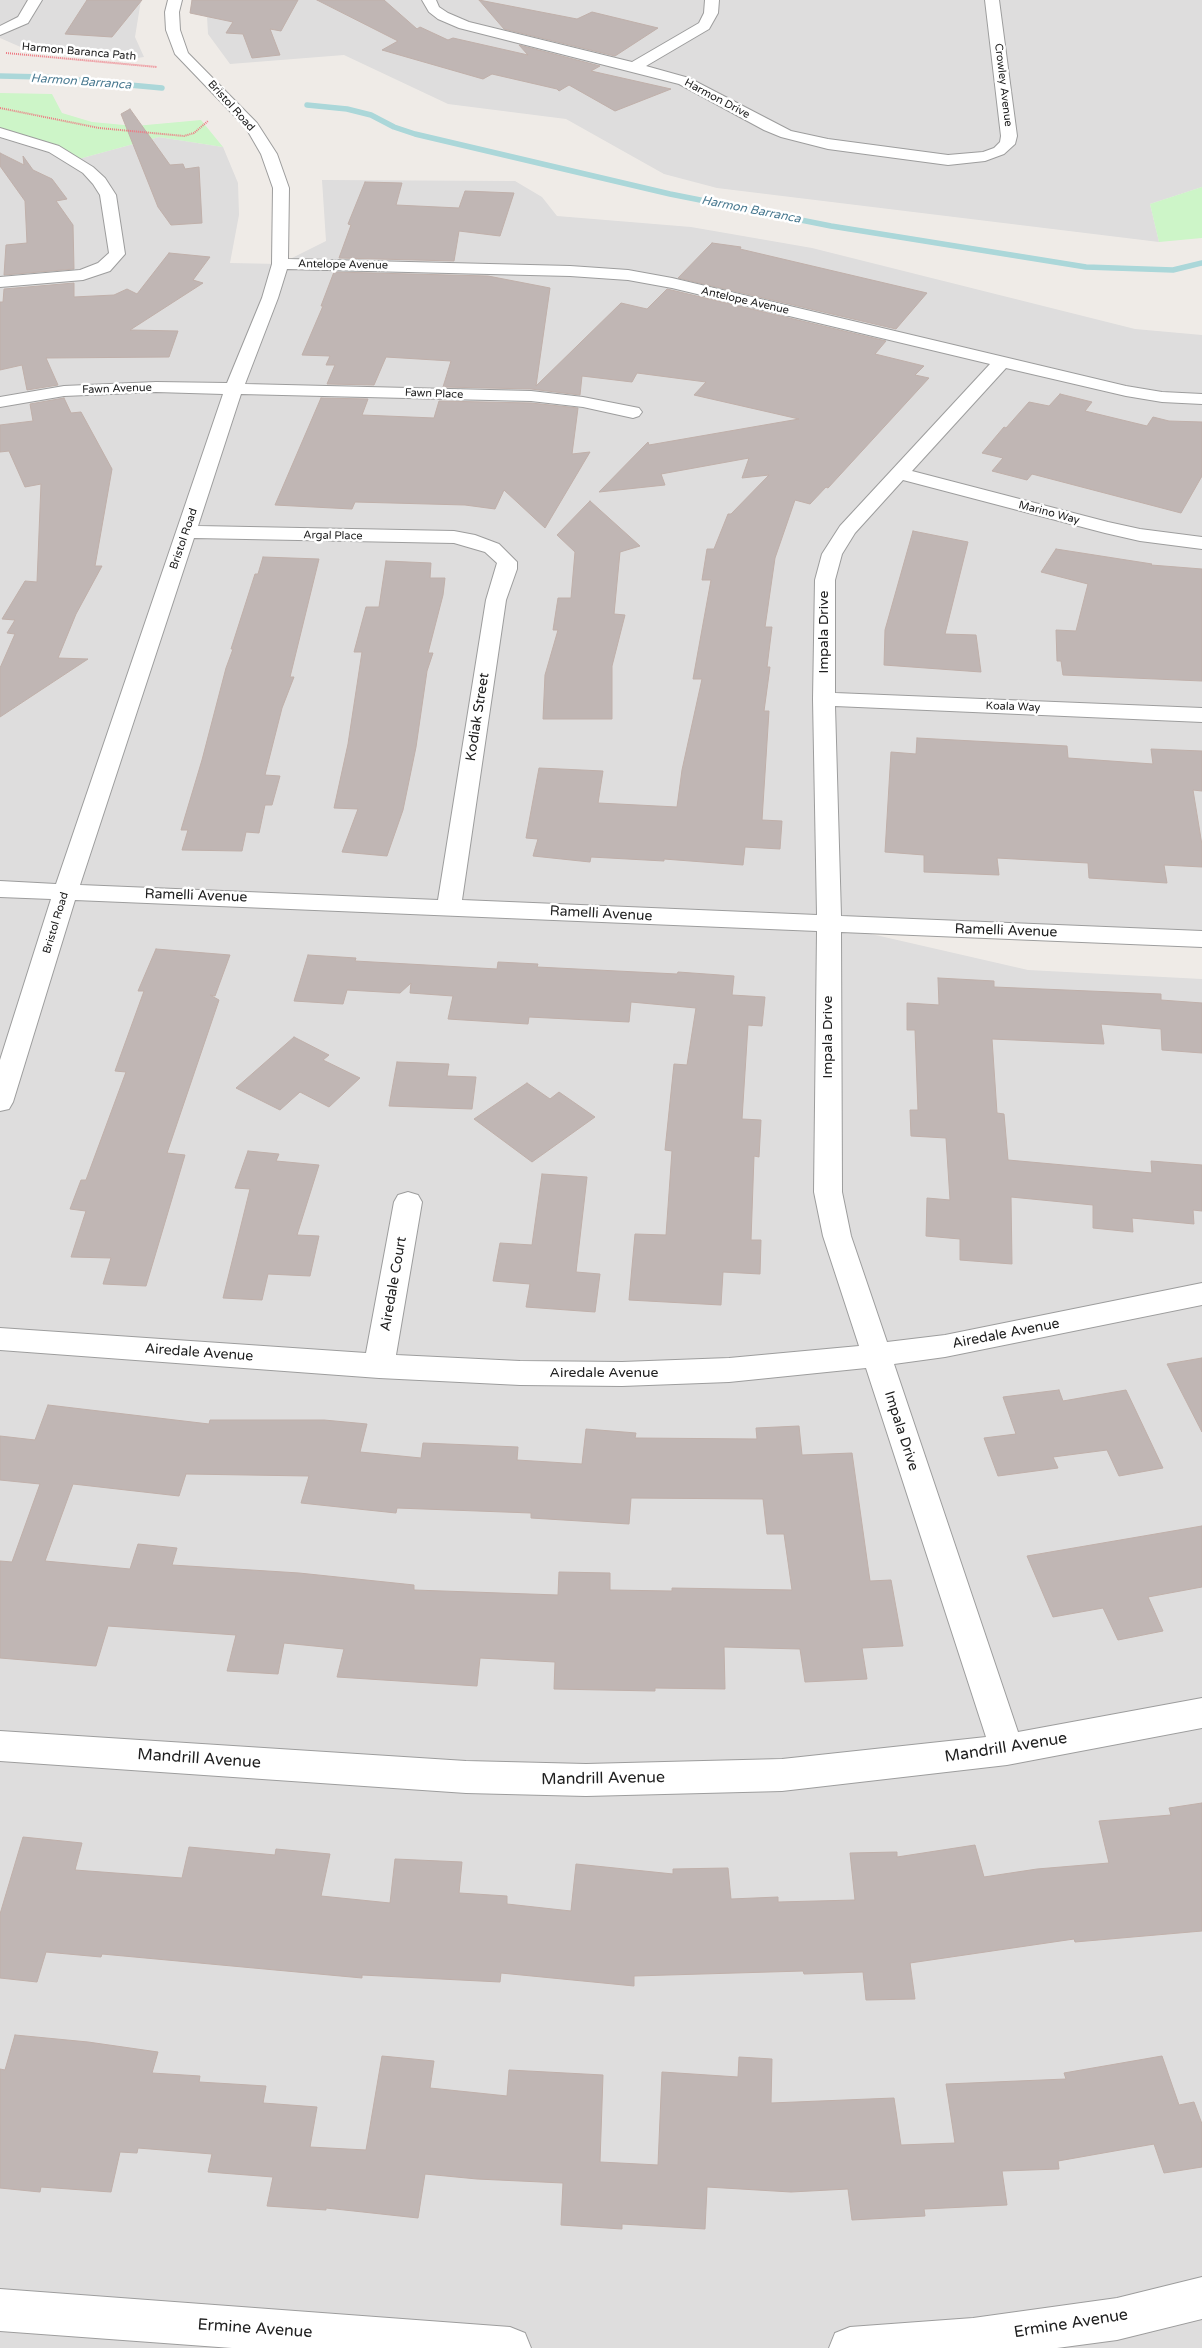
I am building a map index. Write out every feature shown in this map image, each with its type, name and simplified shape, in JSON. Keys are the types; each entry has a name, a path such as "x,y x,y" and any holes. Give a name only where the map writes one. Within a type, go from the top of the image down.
{"street":[{"path":"5,29 23,20 34,0"},
{"name":"Bristol Road","path":"0,1102 66,891 234,388 270,298 280,264 281,188 268,154 252,126 182,54 173,30 172,12 175,0"},
{"name":"Harmon Drive","path":"429,0 434,9 443,16 464,25 684,81 769,127 807,140 928,158 968,159 986,156"},
{"path":"634,67 704,26 711,13 712,0"},
{"name":"Crowley Avenue","path":"986,156 999,151 1007,144 1010,136 992,0"},
{"path":"0,132 54,149 88,170 100,181 108,195 117,254 109,263 94,272 69,277 0,282"},
{"name":"Antelope Avenue","path":"280,264 570,270 628,275 681,285 1126,391 1162,397 1202,399"},
{"name":"Impala Drive","path":"1001,362 847,530 832,554 825,580 824,699 828,924 828,1192 837,1236 1007,1750"},
{"name":"Fawn Avenue","path":"0,402 45,394 96,389 144,387 234,388"},
{"name":"Fawn Place","path":"234,388 540,397 583,402 633,412"},
{"name":"Marino Way","path":"899,473 1105,527 1140,535 1202,543"},
{"name":"Argal Place","path":"186,532 384,538 439,536 468,539 480,543"},
{"name":"Kodiak Street","path":"449,907 496,600 507,569 507,562 501,556 492,548 480,543"},
{"name":"Koala Way","path":"824,699 1202,715"},
{"name":"Ramelli Avenue","path":"0,889 1202,940"},
{"name":"Airedale Court","path":"379,1366 408,1202"},
{"name":"Airedale Avenue","path":"0,1339 379,1366 520,1373 622,1374 729,1370 876,1356 945,1346 1202,1294"},
{"name":"Mandrill Avenue","path":"0,1746 466,1777 576,1780 782,1775 1007,1750 1202,1714"},
{"name":"Ermine Avenue","path":"850,2348 973,2339 1107,2320 1202,2298"},
{"name":"Ermine Avenue","path":"0,2310 510,2348"}],"path":[{"name":"Harmon Baranca Path","path":"0,52 157,67"},
{"path":"0,108 99,128 184,136 194,133 208,121"}],"shaded area":[{"path":"0,0 141,0 135,37 144,57 131,59 32,52 0,38"},
{"path":"210,0 1202,0 1202,187 1150,204 1159,242 717,188 664,174 566,119 448,104 344,55 230,64 208,34 207,16"},
{"path":"0,132 75,160 159,137 223,147 238,183 239,215 230,263 280,264 326,241 322,180 515,181 542,197 557,216 691,227 812,248 1135,329 1202,335 1202,940 832,925 1028,970 1202,979 1202,2348 0,2348"}],"green space":[{"path":"0,93 52,94 62,113 92,122 135,126 201,120 223,147 159,137 75,160 0,132"},
{"path":"1202,187 1202,238 1159,242 1150,204"}],"building":[{"path":"87,0 142,0 112,37 65,34"},
{"path":"192,0 298,0 281,31 270,29 280,55 252,58 243,34 226,33 233,22 190,13"},
{"path":"317,0 384,0 417,29 420,27 448,40 453,38 528,55 519,45 600,66 591,71 671,89 615,111 569,85 559,91 492,74 483,79 382,50 398,41"},
{"path":"479,0 577,19 592,12 658,28 615,56 504,29"},
{"path":"130,109 170,165 183,164 185,169 199,167 202,223 171,225 158,207 121,114"},
{"path":"0,153 24,165 23,156 33,170 52,179 67,199 56,201 73,225 74,269 4,275 6,245 27,243 25,201 0,166"},
{"path":"365,182 402,183 396,205 459,208 465,191 514,193 500,236 459,231 454,261 339,258 351,225 348,224"},
{"path":"712,243 741,247 740,249 927,293 896,329 678,278"},
{"path":"169,253 210,257 193,280 203,283 130,330 178,331 169,357 46,358 58,385 27,390 22,365 0,370 0,302 3,302 4,289 74,283 74,297 114,295 127,289 137,294"},
{"path":"334,272 488,276 550,288 536,386 621,303 647,309 667,289 886,341 875,354 924,366 915,375 929,378 828,488 826,487 810,504 795,500 775,558 765,627 772,627 767,667 770,667 764,711 769,711 762,820 782,821 780,849 745,847 743,865 664,859 664,861 591,857 590,862 533,856 538,839 526,838 539,768 603,771 598,803 677,807 682,770 702,679 693,679 711,580 702,580 707,549 714,549 728,514 731,514 769,475 742,478 749,458 661,474 665,485 599,492 648,442 649,445 799,419 694,395 706,382 637,373 632,382 582,376 580,395 531,389 443,387 451,361 386,357 374,385 327,384 335,365 326,365 330,356 302,355 323,306 321,306"},
{"path":"1060,394 1092,402 1085,411 1147,426 1153,417 1169,421 1202,422 1202,476 1181,513 1032,474 1027,480 992,471 1003,458 982,453 1004,427 1006,428 1029,402 1049,406"},
{"path":"64,398 71,413 81,412 112,469 95,566 102,566 76,614 58,658 88,659 0,717 0,668 15,634 7,633 15,620 2,619 25,581 37,582 41,484 25,487 9,451 0,452 0,425 33,421 30,404"},
{"path":"321,398 368,399 362,415 434,418 439,401 531,403 578,408 572,454 590,452 545,528 504,490 495,509 465,505 355,502 352,509 275,505"},
{"path":"590,501 640,546 620,552 614,614 625,615 612,666 612,719 543,719 545,675 558,630 553,630 558,598 571,598 575,552 557,535"},
{"path":"913,531 968,542 945,634 976,635 981,672 884,665 885,630"},
{"path":"1056,549 1151,565 1202,569 1202,681 1063,675 1061,661 1057,661 1056,630 1076,631 1088,584 1041,572"},
{"path":"263,557 319,559 290,677 294,677 282,708 265,775 280,776 272,805 265,805 259,833 246,832 242,851 182,850 188,830 181,830 233,649 231,649 255,574 258,574"},
{"path":"386,561 431,563 430,578 445,578 443,595 428,653 433,653 427,671 416,747 403,810 387,856 342,852 358,809 334,808 348,744 362,652 354,652 366,607 379,607"},
{"path":"917,738 1067,746 1068,758 1153,764 1151,749 1202,751 1202,791 1193,790 1202,845 1202,867 1164,865 1167,883 1089,878 1088,863 997,858 999,875 924,872 924,855 885,852 891,752 916,754"},
{"path":"156,949 230,955 215,996 210,995 219,1000 167,1153 185,1155 146,1286 103,1284 111,1258 71,1257 86,1211 70,1209 81,1180 86,1180 126,1072 115,1071 144,991 138,991"},
{"path":"308,955 356,958 355,961 497,969 498,962 538,964 537,967 734,976 732,995 765,997 762,1026 748,1025 742,1119 761,1120 759,1157 754,1156 751,1240 761,1240 760,1274 723,1272 721,1305 629,1300 635,1234 666,1235 672,1151 665,1150 674,1064 687,1065 696,1008 631,1002 629,1022 529,1017 528,1024 448,1019 453,996 410,993 411,983 400,993 347,990 343,1004 294,1001"},
{"path":"938,978 994,981 994,987 1161,994 1161,1000 1202,1003 1202,1053 1162,1050 1161,1029 1101,1024 1104,1044 992,1039 997,1113 1004,1114 1008,1160 1152,1173 1151,1161 1202,1165 1202,1211 1193,1210 1194,1224 1132,1218 1133,1232 1093,1228 1093,1205 1011,1197 1012,1264 960,1260 960,1239 926,1236 927,1198 950,1200 946,1138 911,1136 910,1110 918,1110 915,1030 907,1030 907,1003 939,1005"},
{"path":"294,1037 329,1055 323,1060 360,1078 329,1107 300,1092 280,1110 236,1088"},
{"path":"397,1062 449,1064 447,1076 476,1077 472,1109 389,1106"},
{"path":"527,1083 550,1099 559,1092 595,1117 532,1162 474,1119"},
{"path":"248,1151 279,1154 276,1161 319,1165 297,1235 319,1236 310,1276 268,1274 262,1300 223,1298 250,1189 235,1188"},
{"path":"542,1174 587,1177 576,1272 600,1274 595,1312 526,1307 530,1284 493,1281 500,1243 532,1245"},
{"path":"1202,1358 1202,1432 1167,1364"},
{"path":"1059,1390 1063,1401 1126,1390 1163,1468 1119,1476 1107,1450 1053,1457 1058,1468 998,1476 984,1438 1016,1434 1003,1397"},
{"path":"48,1405 209,1424 210,1420 324,1420 367,1424 360,1452 421,1458 423,1443 518,1447 517,1460 582,1464 586,1429 636,1433 635,1438 757,1439 756,1428 799,1426 802,1455 852,1453 870,1581 891,1580 903,1646 862,1648 867,1679 805,1682 800,1649 724,1647 725,1689 655,1688 655,1691 554,1689 555,1662 480,1658 477,1686 337,1677 344,1649 284,1643 278,1674 227,1671 236,1635 108,1626 96,1666 0,1658 0,1561 12,1562 40,1484 0,1480 0,1436 35,1440","holes":["186,1474 309,1476 301,1503 396,1513 397,1508 531,1513 531,1518 629,1524 631,1498 763,1499 767,1534 784,1534 792,1590 672,1588 672,1591 610,1590 610,1573 559,1572 558,1595 414,1590 414,1585 299,1573 172,1565 177,1548 138,1544 130,1569 45,1561 73,1484 179,1496"]},
{"path":"1202,1526 1202,1587 1148,1597 1163,1631 1118,1640 1103,1608 1053,1617 1027,1556"},
{"path":"1202,1803 1202,1931 1075,1942 1074,1939 910,1963 915,1999 866,2000 863,1972 804,1974 803,1971 634,1976 634,1986 501,1973 500,1982 362,1975 362,1978 102,1954 101,1957 46,1952 37,1982 0,1978 0,1914 23,1837 82,1843 75,1870 182,1878 189,1847 275,1855 276,1849 330,1854 321,1896 390,1903 395,1859 462,1862 459,1893 507,1896 507,1904 571,1911 576,1864 673,1874 673,1869 728,1868 731,1899 778,1897 778,1902 855,1900 850,1853 897,1852 897,1857 975,1845 984,1877 1037,1869 1109,1863 1099,1821 1171,1815 1169,1808"},
{"path":"15,2035 88,2042 158,2052 152,2073 200,2076 199,2082 266,2086 263,2103 317,2107 310,2147 366,2150 382,2056 434,2061 430,2088 507,2096 509,2070 603,2075 600,2162 658,2165 662,2072 738,2077 739,2057 772,2059 771,2103 894,2098 901,2145 955,2143 946,2084 1066,2079 1064,2073 1162,2056 1179,2105 1194,2102 1202,2124 1202,2167 1164,2173 1154,2144 1058,2161 1059,2169 1002,2171 1007,2205 924,2209 925,2216 852,2220 848,2189 791,2192 707,2187 705,2229 622,2224 622,2229 561,2225 563,2183 477,2179 425,2174 418,2218 326,2208 326,2210 267,2206 273,2177 208,2172 212,2154 138,2148 137,2153 120,2152 111,2192 41,2187 40,2192 0,2188 0,2069 5,2070"}],"waterway":[{"name":"Harmon Barranca","path":"0,76 44,77 162,88"},
{"name":"Harmon Barranca","path":"307,105 347,109 371,115 394,127 415,134 670,194 831,226 1086,267 1173,270 1202,263"}]}
